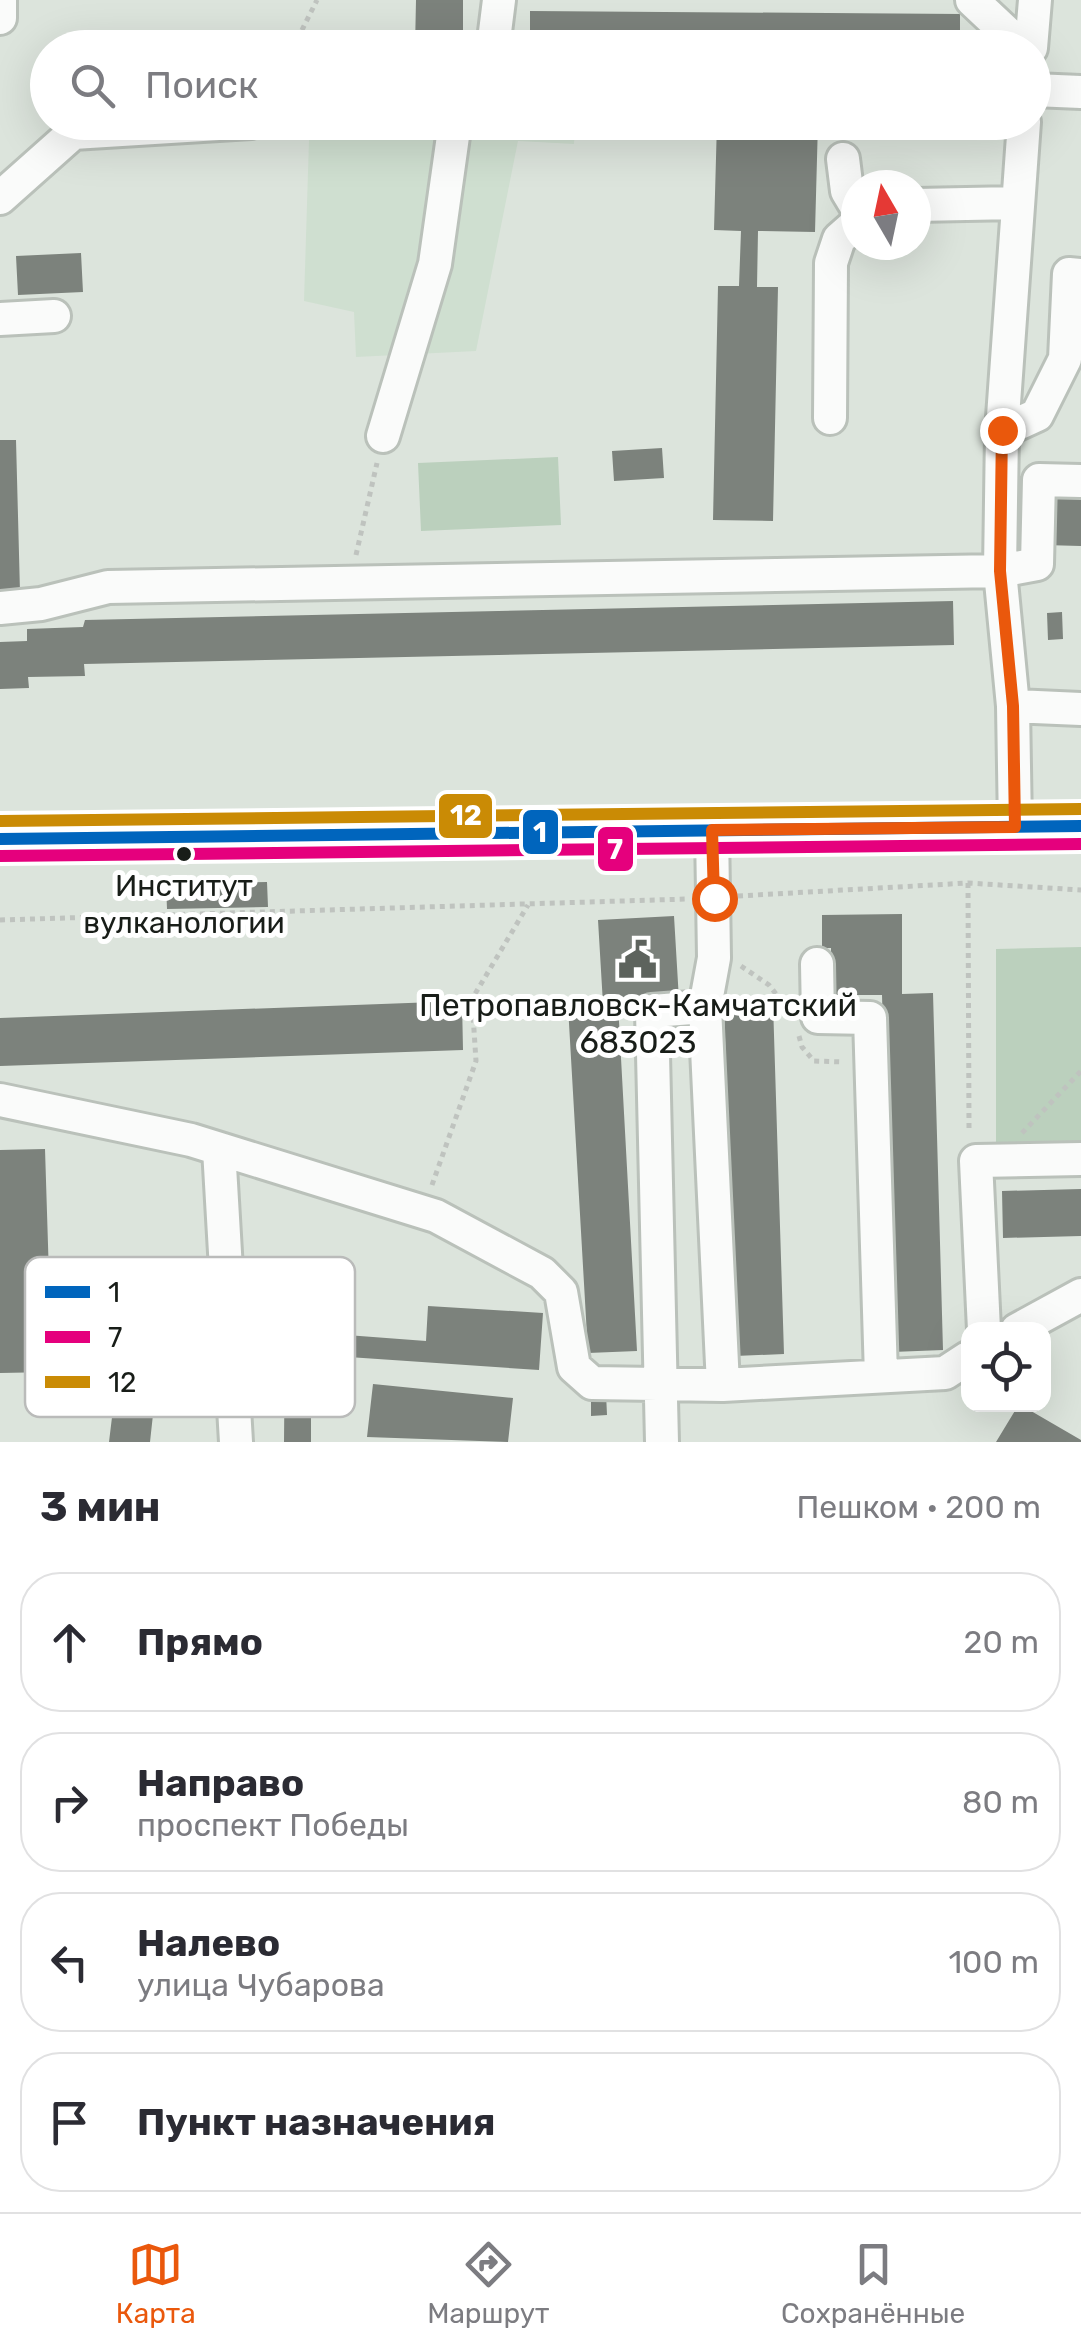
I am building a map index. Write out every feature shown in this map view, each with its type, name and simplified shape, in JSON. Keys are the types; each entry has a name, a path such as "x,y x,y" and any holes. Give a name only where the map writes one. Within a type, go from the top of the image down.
{"main road":[{"path":"0,840 1081,826"}],"street":[{"path":"0,0 0,18"},
{"path":"495,30 499,0"},
{"path":"972,0 1003,30"},
{"path":"1032,30 1034,0"},
{"path":"1051,91 1081,92"},
{"path":"0,198 66,140"},
{"path":"383,436 435,264 452,140"},
{"path":"1015,827 1013,706 1000,571 1002,430 1022,140"},
{"path":"843,159 845,170"},
{"path":"931,204 1017,203"},
{"path":"830,418 830,267 841,238"},
{"path":"1002,430 1036,415 1064,359 1069,274 1081,274"},
{"path":"0,319 54,316"},
{"path":"0,608 40,604 108,587 1000,571 1037,564 1039,480 1081,480"},
{"path":"1013,706 1081,709"},
{"path":"712,830 714,958 705,1007 722,1384"},
{"path":"817,964 818,1017 870,1018 881,1376"},
{"path":"662,1442 652,1011 705,1007"},
{"path":"0,1100 219,1149 423,1212 542,1273 561,1292 574,1367 592,1383 663,1386 944,1373 961,1362"},
{"path":"219,1149 225,1257"},
{"path":"984,1322 976,1161 1081,1158"},
{"path":"1032,1322 1081,1295"},
{"path":"235,1417 236,1442"}],"path":[{"path":"302,30 317,0"},
{"path":"350,582 383,436"},
{"path":"968,883 969,1128"},
{"path":"0,920 714,898 968,883 1081,890"},
{"path":"423,1212 476,1061 472,1000 528,905"},
{"path":"996,1161 1081,1071"}],"shaded area":[{"path":"309,140 574,140 574,144 518,141 476,351 356,357 354,312 304,301"},
{"path":"558,457 561,525 421,531 418,463"},
{"path":"1081,947 1081,1159 996,1161 996,949"}],"building":[{"path":"416,0 463,0 463,30 415,30"},
{"path":"530,11 960,14 960,30 530,30"},
{"path":"716,140 818,140 815,232 758,231 757,287 778,287 773,521 713,520 718,286 739,286 741,231 714,230"},
{"path":"81,253 83,292 18,295 16,256"},
{"path":"0,440 16,440 20,592 0,592"},
{"path":"662,448 664,478 614,481 612,451"},
{"path":"1045,495 1081,496 1081,546 1044,545"},
{"path":"953,601 954,645 84,664 85,676 28,677 29,688 0,689 0,642 27,641 27,629 83,627 85,620"},
{"path":"1062,612 1063,639 1048,640 1047,613"},
{"path":"267,882 268,907 167,909 166,883"},
{"path":"902,914 902,994 933,993 943,1350 892,1352 882,995 831,995 831,948 822,948 822,915"},
{"path":"674,916 679,1000 618,1003 637,1351 588,1353 568,1006 603,1004 598,920"},
{"path":"462,1001 463,1050 0,1066 0,1018"},
{"path":"773,1003 784,1354 735,1356 724,1005"},
{"path":"45,1149 48,1257 25,1257 25,1373 0,1373 0,1150"},
{"path":"1081,1189 1081,1236 1003,1238 1002,1191"},
{"path":"428,1306 543,1313 539,1370 355,1357 355,1336 426,1341"},
{"path":"373,1384 513,1398 508,1442 367,1437"},
{"path":"591,1393 606,1393 607,1415 591,1416"},
{"path":"1014,1412 1033,1412 1081,1440 1081,1442 996,1442"},
{"path":"112,1417 153,1417 150,1442 109,1442"},
{"path":"284,1417 311,1417 311,1442 284,1442"}],"transit line":[{"name":"12","path":"0,821 1081,809"},
{"name":"1","path":"0,839 1081,826"},
{"name":"7","path":"0,856 1081,844"}],"place":[{"name":"Институт вулканологии","path":"184,854"},
{"name":"Петропавловск-Камчатский 683023","path":"638,960"}],"route":[{"path":"714,898 712,830 1015,827 1013,706 1000,571 1002,430"}]}
